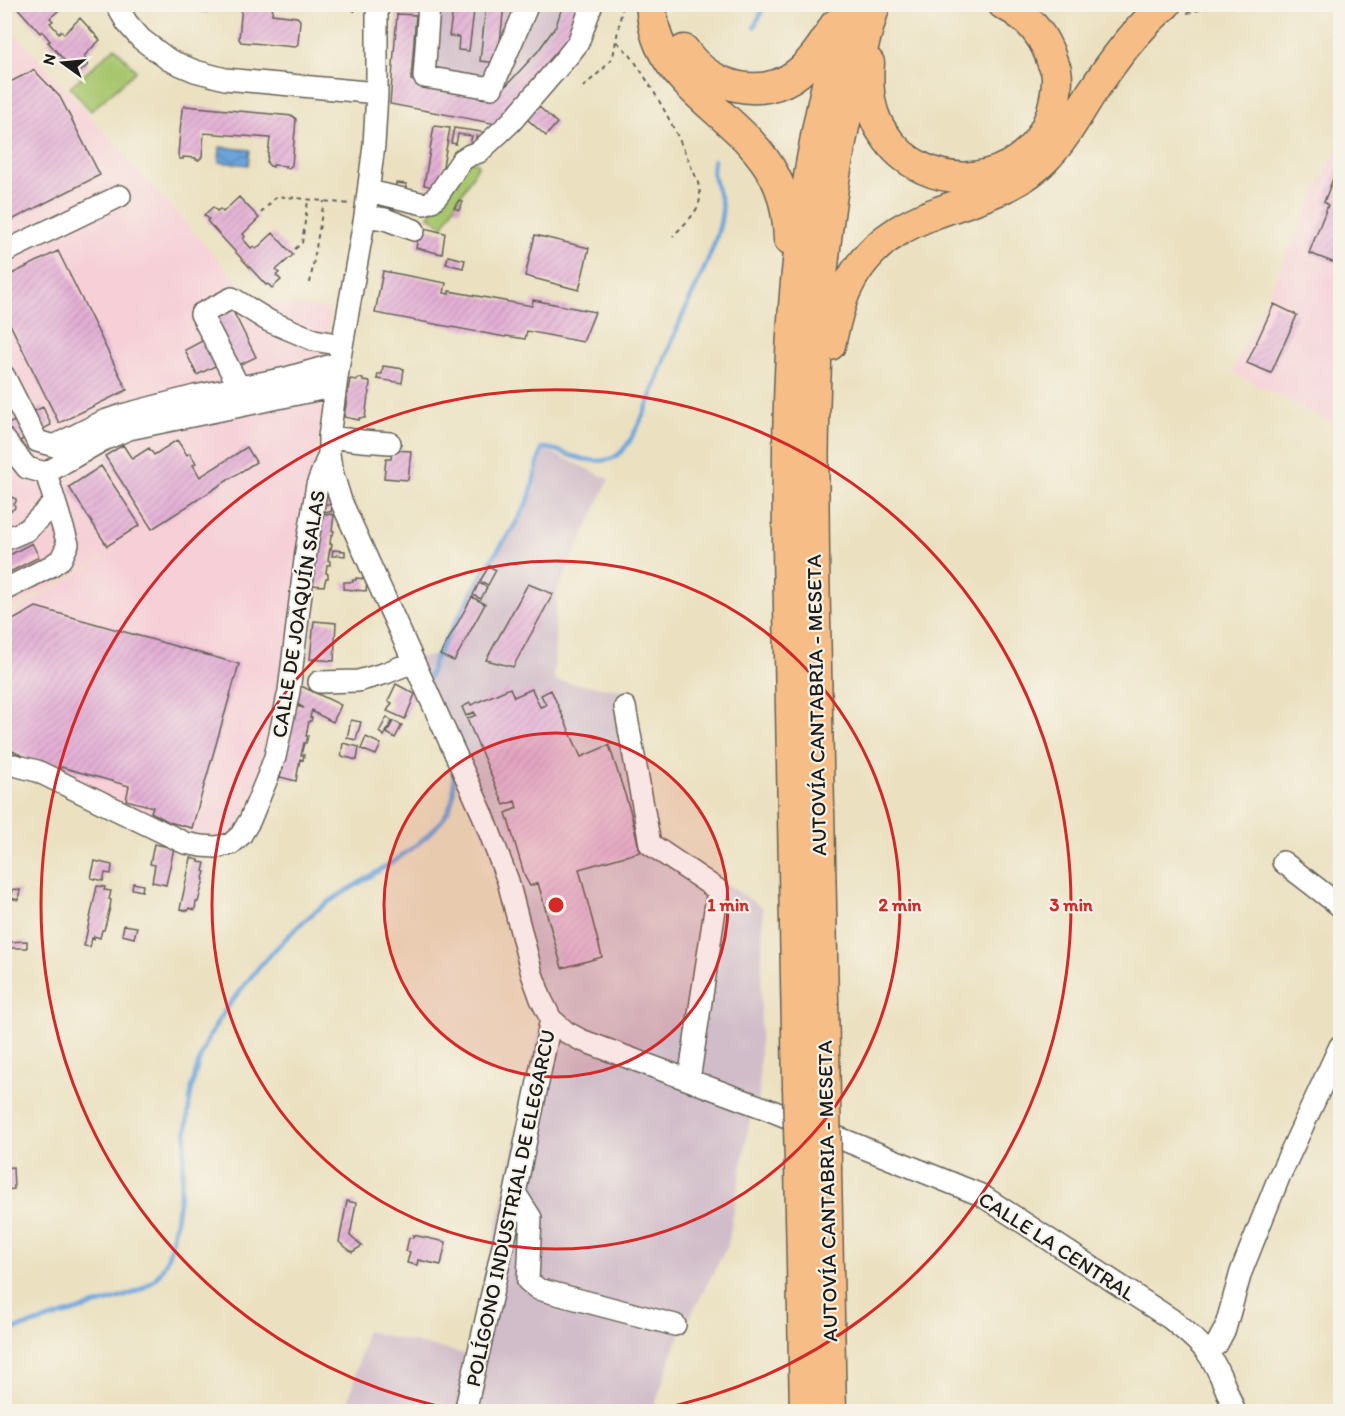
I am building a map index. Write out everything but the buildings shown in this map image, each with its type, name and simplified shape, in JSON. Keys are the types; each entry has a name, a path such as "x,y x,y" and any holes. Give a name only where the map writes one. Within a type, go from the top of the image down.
{"highway":[{"path":"651,4 657,38 669,60 688,83 752,145 768,165 778,183 785,208 789,237 791,341"},
{"path":"672,4 675,34 694,64 720,82 759,89 786,81 804,68 862,5"},
{"path":"862,5 870,48 868,80 872,106 879,126 890,142 911,162 935,173 960,178 978,177 998,172 1020,159 1040,138 1054,102 1056,69 1044,41 1026,19 1003,4"},
{"path":"813,448 828,351 846,292 863,262 883,242 911,222 1006,188 1038,165 1065,134 1124,47 1166,4"},
{"name":"AUTOVÍA CANTABRIA - MESETA","path":"812,1092 787,555 791,341 796,268 811,161 825,91 862,5"},
{"name":"AUTOVÍA CANTABRIA - MESETA","path":"805,1412 813,1167 813,448 817,339 827,230 845,123 862,52 862,5"},
{"name":"AUTOVÍA CANTABRIA - MESETA","path":"813,1167 831,1412"}],"street":[{"path":"116,4 141,39 169,60 195,71 225,79 377,93"},
{"name":"CALLE DE JOAQUÍN SALAS","path":"4,765 37,771 185,843 216,847 231,844 241,835 250,820 275,757 289,691 304,564 317,485 329,445 341,354 367,204 377,93 377,4"},
{"path":"429,4 424,76 492,88 528,4"},
{"path":"367,204 424,204 432,201 462,160 479,152 493,140 567,57 578,43 592,4"},
{"path":"4,252 120,196"},
{"path":"367,204 385,219 414,230"},
{"path":"239,387 201,314 232,298 269,321 341,354"},
{"path":"4,376 9,391 37,441 54,446 104,421 195,396 286,378 341,354"},
{"path":"4,439 27,468 46,473 103,440 129,429 336,386"},
{"path":"329,445 362,441 390,443"},
{"name":"CALLE DE JOAQUÍN SALAS","path":"319,682 358,681 413,662 341,501 331,468 329,445"},
{"path":"4,590 61,559 68,544 46,473"},
{"path":"4,540 27,530 55,502"},
{"name":"POLÍGONO INDUSTRIAL DE ELEGARCU","path":"413,662 483,815 508,881 532,974 551,1019 566,1032 581,1040 767,1109"},
{"path":"625,707 650,844 718,890 689,1080"},
{"path":"1283,862 1341,906"},
{"name":"POLÍGONO INDUSTRIAL DE ELEGARCU","path":"470,1407 551,1019"},
{"path":"1207,1352 1217,1344 1225,1329 1241,1272 1279,1177 1341,1046"},
{"name":"CALLE LA CENTRAL","path":"767,1109 981,1195 1171,1319 1191,1335 1207,1352 1235,1412"},
{"name":"POLÍGONO INDUSTRIAL DE ELEGARCU","path":"515,1193 531,1218 528,1281 538,1289 675,1325"}],"path":[{"path":"583,87 613,57 623,4"},
{"path":"617,42 632,57 655,96 679,138 696,178 700,195 699,203 692,215 673,236"},
{"path":"261,213 277,196 367,204"},
{"path":"295,249 302,243 309,200"},
{"path":"310,283 324,201"}],"shaded area":[{"path":"398,5 587,5 502,125 390,104"},
{"path":"4,21 255,301 330,309 321,424 278,712 264,771 236,832 227,837 183,832 5,747 5,618 127,544 5,613"},
{"path":"1340,142 1340,426 1232,372"},
{"path":"544,449 609,479 556,594 554,681 630,691 655,837 763,908 759,1098 749,1123 728,1245 677,1341 653,1411 346,1412 366,1331 469,1355 541,1023 490,847 402,658 437,656 488,567 517,526 534,492"}],"green space":[{"path":"115,47 136,71 91,111 70,87"},
{"path":"469,161 478,163 478,166 443,226 429,216"}],"water":[{"path":"220,147 250,150 248,165 219,162"}],"waterway":[{"path":"754,27 764,4"},
{"path":"429,678 441,648 487,566 513,528 529,499 542,448 554,449 587,460 609,460 622,451 637,428 720,226 722,207 714,180 714,160"},
{"path":"4,1332 124,1296 148,1285 159,1274 169,1254 174,1233 194,1077 215,1026 261,965 301,924 332,900 413,848 430,833 444,817 452,801 453,770"}]}
